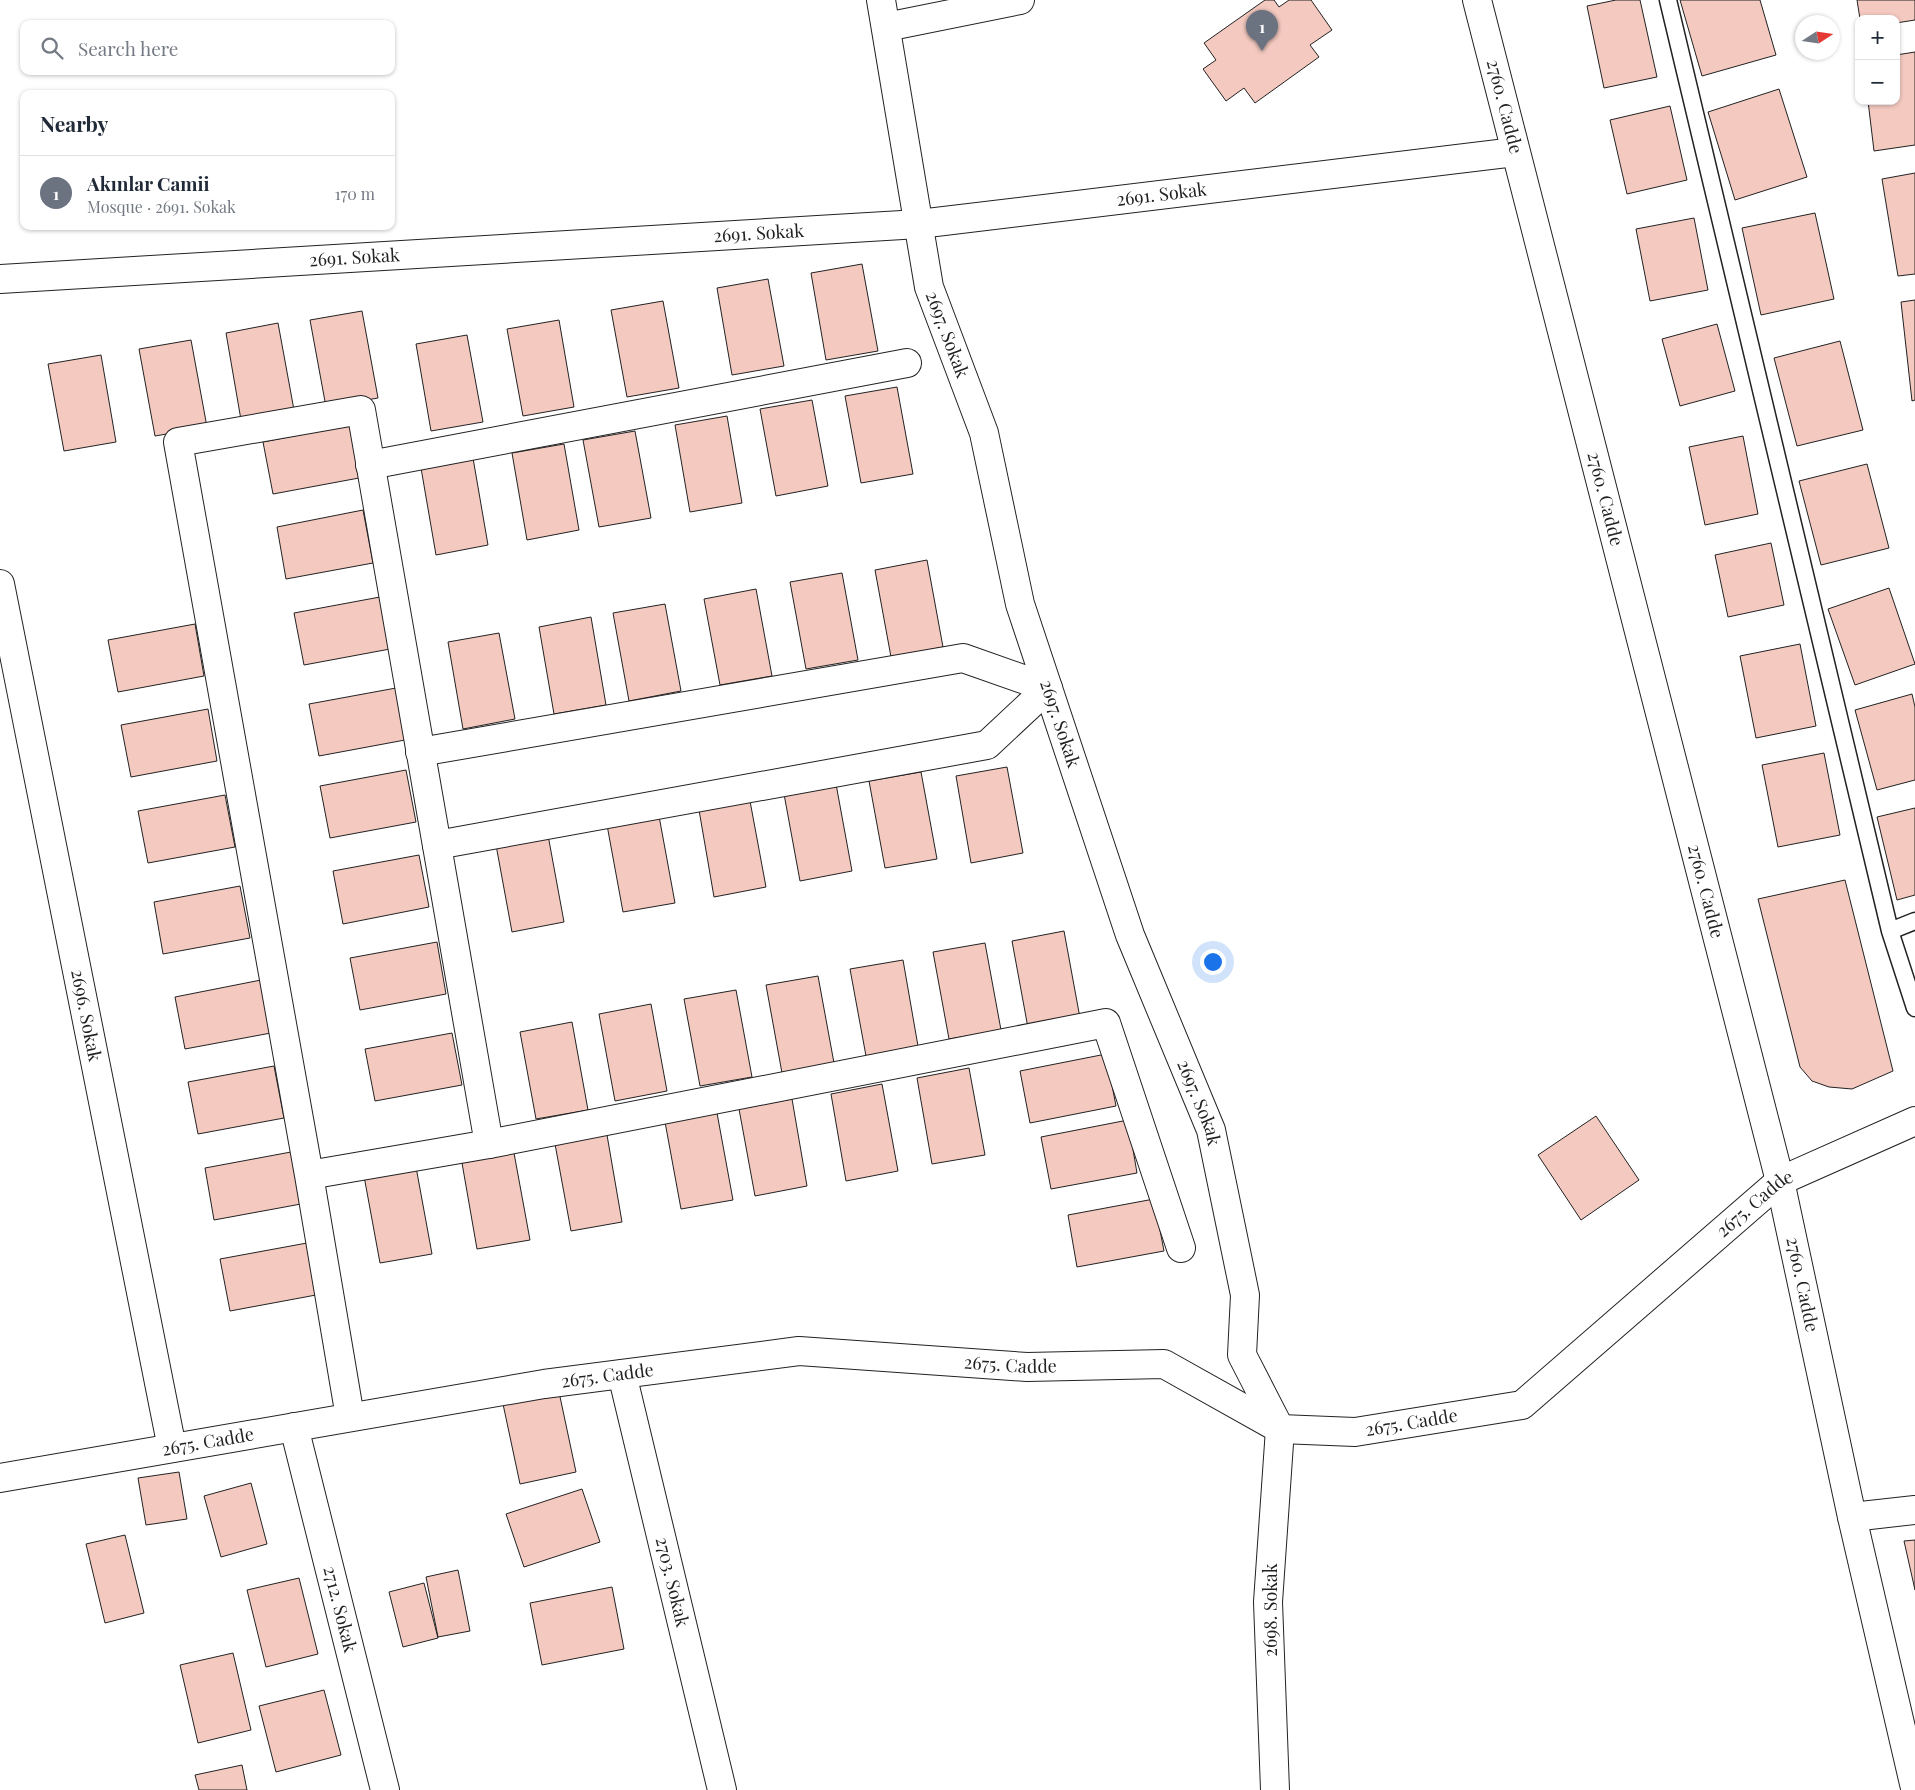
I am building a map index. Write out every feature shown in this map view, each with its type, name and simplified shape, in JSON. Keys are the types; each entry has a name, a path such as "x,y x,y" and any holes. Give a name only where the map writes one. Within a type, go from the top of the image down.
{"street":[{"name":"2697. Sokak","path":"882,0 929,287 984,433 1020,604 1130,935 1212,1130 1245,1295 1242,1355 1280,1430"},
{"path":"886,27 1020,0"},
{"name":"2760. Cadde","path":"1477,0 1780,1182 1852,1517 1915,1788"},
{"name":"2691. Sokak","path":"0,279 919,224 1515,152"},
{"path":"370,465 907,363"},
{"path":"350,1417 309,1175 178,442 360,410 490,1144"},
{"name":"2696. Sokak","path":"0,584 172,1448"},
{"path":"420,752 963,658 1048,688 986,745 437,845"},
{"path":"309,1175 490,1144 1106,1023 1181,1248"},
{"name":"2675. Cadde","path":"0,1478 544,1384 799,1351 1027,1367 1164,1364 1280,1430 1355,1432 1522,1405 1780,1182 1915,1121"},
{"name":"2703. Sokak","path":"622,1374 722,1790"},
{"name":"2712. Sokak","path":"294,1427 385,1790"},
{"name":"2698. Sokak","path":"1275,1790 1268,1602 1280,1430"},
{"path":"1852,1517 1915,1510"}],"lane":[{"path":"1668,0 1713,182 1890,931 1915,1008"},
{"path":"1890,931 1915,921"}],"building":[{"path":"1265,0 1274,0 1279,7 1289,0 1311,0 1332,30 1310,45 1319,57 1255,103 1244,88 1226,101 1203,69 1216,60 1204,43"},
{"path":"1616,0 1640,0 1657,77 1604,88 1587,6"},
{"path":"1680,0 1760,0 1776,55 1702,76"},
{"path":"1857,0 1915,0 1915,20 1900,22 1900,15 1859,15"},
{"path":"1915,52 1915,145 1874,151 1868,105 1900,105 1900,54"},
{"path":"1779,89 1807,177 1735,200 1708,112"},
{"path":"1670,106 1687,180 1627,194 1610,120"},
{"path":"1915,173 1915,274 1898,276 1882,179"},
{"path":"1815,213 1834,299 1761,315 1742,228"},
{"path":"1694,218 1708,290 1650,301 1636,229"},
{"path":"862,264 878,351 826,360 811,273"},
{"path":"768,279 784,366 732,375 717,288"},
{"path":"1915,300 1915,400 1912,401 1901,302"},
{"path":"663,301 679,388 627,397 611,310"},
{"path":"362,311 378,398 326,407 310,320"},
{"path":"559,320 574,407 523,416 507,329"},
{"path":"278,323 294,410 241,420 226,333"},
{"path":"1717,324 1735,391 1680,406 1662,339"},
{"path":"467,335 483,422 431,431 416,344"},
{"path":"191,340 207,427 155,436 139,349"},
{"path":"1840,341 1863,430 1797,446 1774,358"},
{"path":"101,355 116,442 64,451 48,364"},
{"path":"897,387 913,474 861,483 845,396"},
{"path":"812,400 828,486 776,496 760,409"},
{"path":"727,416 742,503 690,512 675,425"},
{"path":"350,425 359,478 273,494 263,442"},
{"path":"635,431 651,518 599,527 583,440"},
{"path":"1743,436 1758,514 1705,525 1689,447"},
{"path":"564,444 579,530 527,540 512,453"},
{"path":"473,458 488,545 436,555 421,468"},
{"path":"1867,464 1889,548 1821,565 1799,481"},
{"path":"363,510 373,563 286,579 277,527"},
{"path":"1771,543 1784,605 1728,617 1715,555"},
{"path":"927,560 943,647 891,657 875,570"},
{"path":"842,573 858,660 806,669 790,582"},
{"path":"1889,588 1915,664 1855,685 1828,609"},
{"path":"756,589 772,676 720,685 704,599"},
{"path":"380,597 390,649 304,665 294,613"},
{"path":"665,604 681,691 629,701 613,613"},
{"path":"591,617 606,705 554,714 539,627"},
{"path":"195,624 204,676 118,692 108,640"},
{"path":"499,633 515,719 463,729 448,642"},
{"path":"1800,644 1816,726 1756,738 1740,656"},
{"path":"396,688 405,740 319,756 309,704"},
{"path":"1912,694 1915,707 1915,780 1877,790 1855,710"},
{"path":"208,709 217,761 131,777 121,725"},
{"path":"1824,753 1840,835 1778,847 1762,765"},
{"path":"1007,767 1023,853 971,863 956,776"},
{"path":"406,770 416,822 330,838 320,786"},
{"path":"921,772 937,859 885,868 869,781"},
{"path":"836,784 852,871 800,881 784,794"},
{"path":"225,795 235,847 148,863 138,811"},
{"path":"750,801 766,887 714,897 699,810"},
{"path":"1915,808 1915,895 1897,900 1877,817"},
{"path":"659,816 675,903 623,912 607,825"},
{"path":"548,835 564,922 512,932 496,845"},
{"path":"419,855 429,907 343,924 333,871"},
{"path":"1845,880 1893,1071 1852,1089 1829,1087 1812,1081 1800,1067 1758,899"},
{"path":"240,886 250,938 163,954 154,902"},
{"path":"1064,931 1080,1018 1028,1028 1012,941"},
{"path":"437,942 446,994 360,1010 350,958"},
{"path":"985,943 1001,1030 949,1039 933,952"},
{"path":"903,960 918,1046 866,1056 850,969"},
{"path":"818,976 834,1063 782,1073 766,985"},
{"path":"261,980 271,1033 185,1049 175,997"},
{"path":"736,990 752,1077 700,1086 684,999"},
{"path":"651,1004 667,1091 615,1101 599,1014"},
{"path":"572,1022 588,1110 536,1119 520,1032"},
{"path":"452,1033 462,1085 375,1101 365,1049"},
{"path":"1106,1054 1116,1106 1030,1123 1020,1071"},
{"path":"274,1066 284,1118 198,1134 188,1082"},
{"path":"969,1068 985,1155 932,1164 917,1078"},
{"path":"882,1084 898,1171 846,1181 831,1094"},
{"path":"792,1099 807,1186 755,1196 739,1109"},
{"path":"717,1113 733,1200 681,1209 665,1122"},
{"path":"1596,1116 1639,1180 1581,1220 1538,1155"},
{"path":"1128,1120 1137,1173 1051,1189 1041,1137"},
{"path":"607,1135 622,1222 571,1231 555,1144"},
{"path":"291,1152 301,1204 214,1220 205,1168"},
{"path":"514,1153 530,1240 477,1249 462,1163"},
{"path":"416,1167 432,1254 380,1263 364,1176"},
{"path":"1154,1199 1164,1251 1077,1267 1068,1215"},
{"path":"307,1243 316,1295 230,1311 220,1259"},
{"path":"559,1392 576,1472 520,1484 503,1404"},
{"path":"179,1472 187,1519 146,1525 138,1478"},
{"path":"251,1483 267,1544 221,1557 204,1496"},
{"path":"582,1489 600,1542 524,1567 506,1514"},
{"path":"125,1535 144,1613 105,1623 86,1544"},
{"path":"1915,1540 1915,1590 1904,1541"},
{"path":"458,1570 470,1631 438,1637 426,1577"},
{"path":"299,1578 318,1654 266,1667 247,1590"},
{"path":"424,1583 438,1638 403,1647 389,1592"},
{"path":"612,1587 624,1649 542,1665 530,1603"},
{"path":"233,1653 251,1730 198,1743 180,1665"},
{"path":"324,1690 341,1755 276,1772 259,1706"},
{"path":"242,1765 247,1790 199,1790 195,1775"}],"place":[{"name":"Akınlar Camii","path":"1262,51"}]}
